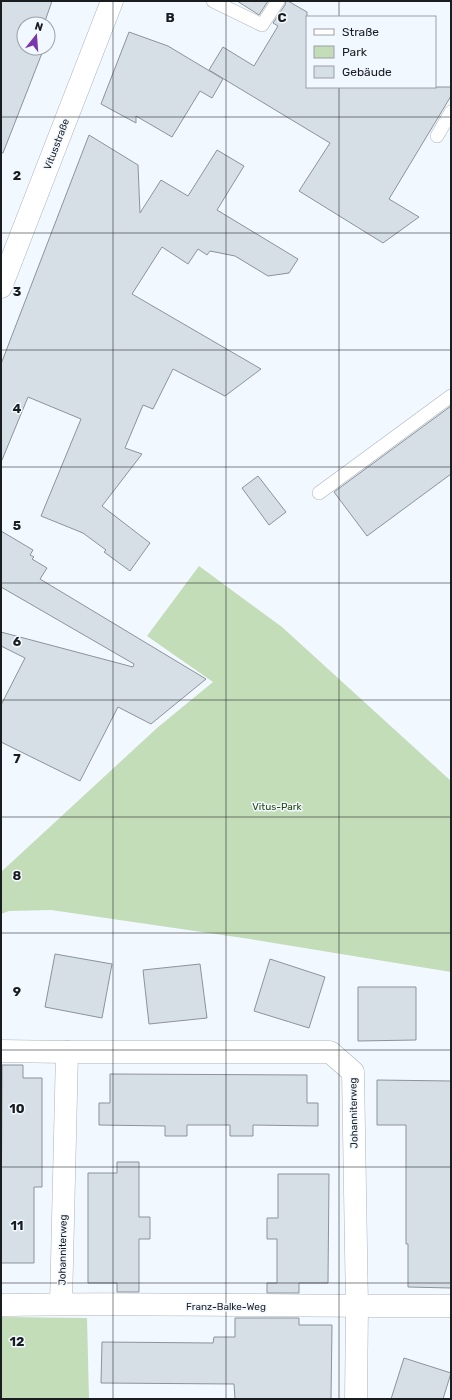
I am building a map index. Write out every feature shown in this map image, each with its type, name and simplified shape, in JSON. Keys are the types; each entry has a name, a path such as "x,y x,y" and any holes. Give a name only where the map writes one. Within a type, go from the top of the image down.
{"street":[{"name":"Vitusstraße","path":"1,287 7,251 112,1"},
{"name":"Johanniterweg","path":"1,1051 330,1052 353,1072 357,1307 356,1399"},
{"name":"Johanniterweg","path":"61,1304 66,1052"},
{"name":"Franz-Balke-Weg","path":"1,1305 61,1304 357,1307 451,1306"}],"lane":[{"path":"214,1 262,25 278,1"},
{"path":"437,136 451,112"},
{"path":"319,493 451,396"}],"green space":[{"name":"Vitus-Park","path":"199,566 282,627 451,781 451,972 250,939 51,910 9,911 1,914 1,872 157,728 213,682 147,636"},
{"path":"1,1317 87,1318 89,1399 1,1399"}],"building":[{"path":"1,1 52,1 47,16 16,16 16,56 41,56 3,153 1,153"},
{"path":"237,1 268,1 259,15"},
{"path":"286,1 288,1 307,12 306,88 451,87 451,96 389,199 419,217 383,243 299,191 330,143 209,70 223,47 254,66 278,26 273,23"},
{"path":"129,32 168,46 223,79 212,98 200,91 172,137 136,116 136,123 101,104"},
{"path":"89,135 138,165 140,213 161,180 188,196 217,150 244,166 217,210 298,259 289,273 268,276 235,256 210,251 207,255 198,249 188,264 162,247 132,294 261,369 225,396 173,369 153,409 143,405 125,448 142,454 102,506 150,543 130,571 104,552 106,550 83,533 41,516 81,419 28,397 1,460 1,364"},
{"path":"451,406 451,474 367,536 334,492"},
{"path":"258,476 286,512 269,525 242,488"},
{"path":"1,531 33,550 30,555 34,557 32,559 47,568 40,579 206,679 151,724 118,707 80,781 1,742 1,705 25,658 1,646 1,632 133,667 134,664 1,587"},
{"path":"55,954 112,964 102,1018 45,1007"},
{"path":"270,959 325,977 309,1028 254,1011"},
{"path":"200,964 207,1018 149,1024 143,970"},
{"path":"358,987 416,987 416,1040 358,1041"},
{"path":"2,1065 23,1065 23,1078 42,1078 42,1187 34,1187 34,1263 1,1263"},
{"path":"110,1074 307,1075 307,1103 318,1103 318,1126 253,1125 253,1136 230,1136 230,1125 187,1125 187,1136 165,1136 165,1126 99,1125 99,1103 110,1103"},
{"path":"377,1080 451,1081 451,1288 408,1287 408,1244 406,1244 406,1125 377,1125"},
{"path":"117,1162 139,1162 139,1217 150,1217 150,1239 139,1239 139,1292 117,1292 117,1283 88,1283 88,1173 117,1173"},
{"path":"278,1174 329,1174 328,1283 299,1283 299,1293 267,1293 267,1283 277,1283 277,1239 267,1239 267,1218 278,1218"},
{"path":"235,1318 299,1318 299,1325 332,1325 331,1399 235,1399 234,1384 101,1383 102,1342 213,1343 214,1337 235,1337"},
{"path":"404,1358 451,1373 443,1399 391,1399"}]}
